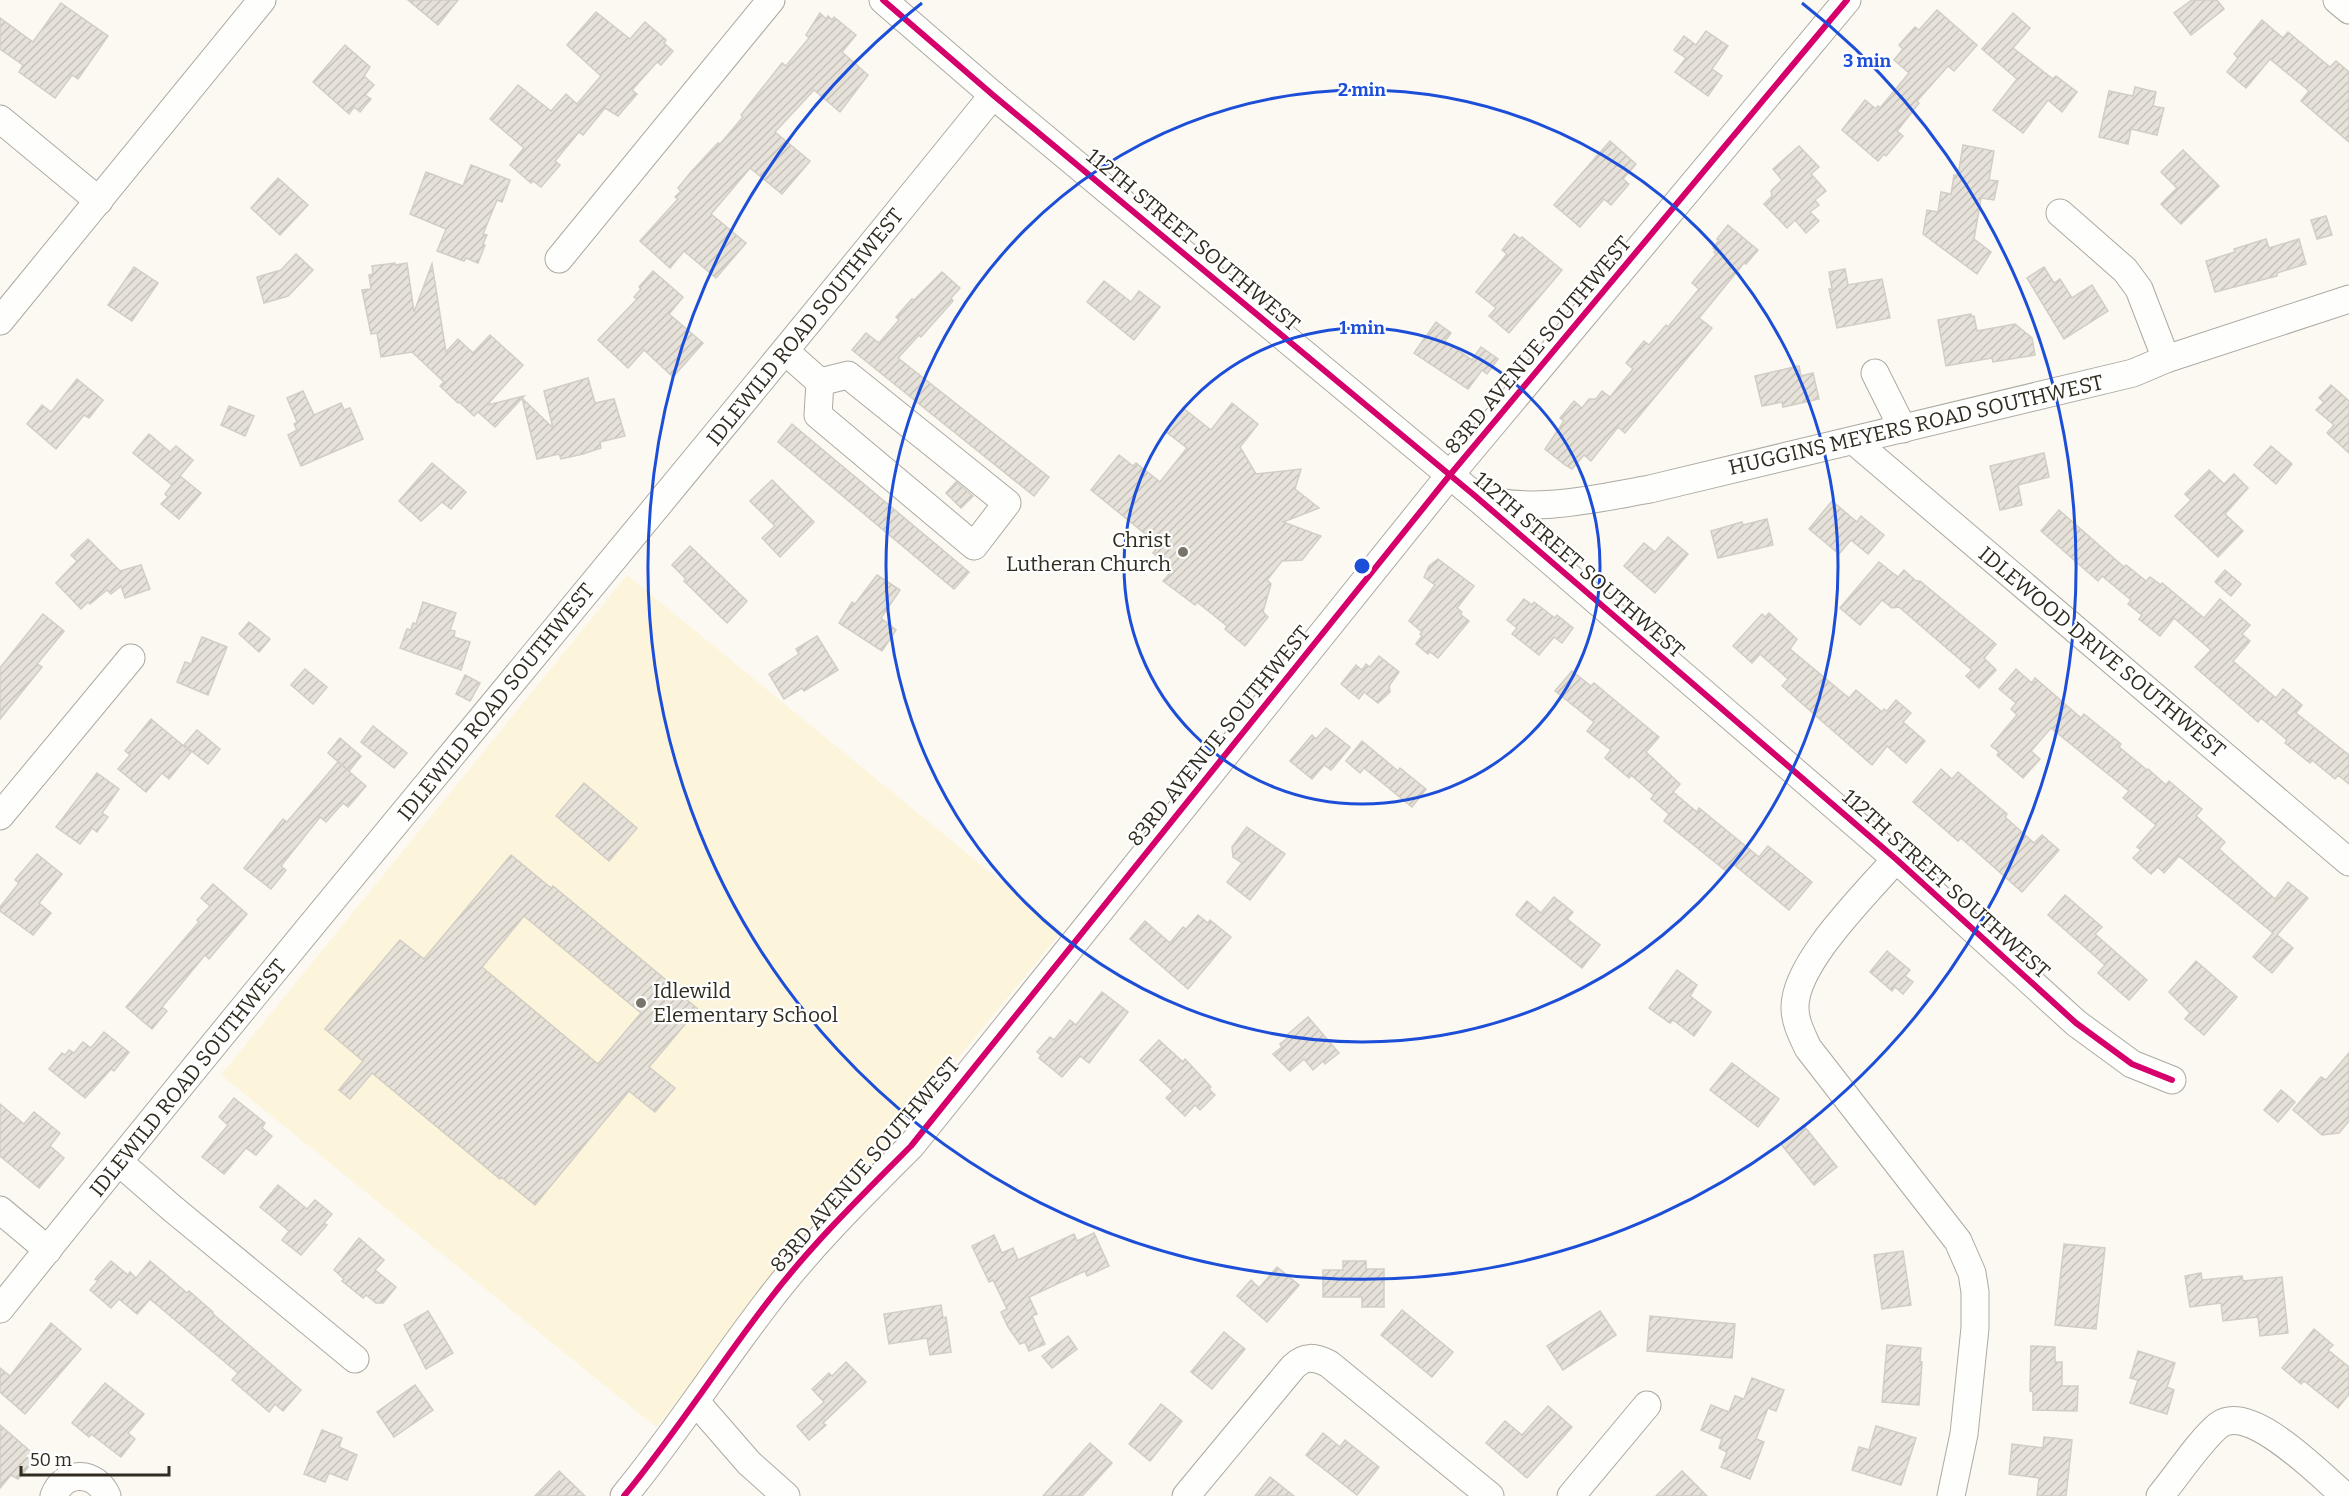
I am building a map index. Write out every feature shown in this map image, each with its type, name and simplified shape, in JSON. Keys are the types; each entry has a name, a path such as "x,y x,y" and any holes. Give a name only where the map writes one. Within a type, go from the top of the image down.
{"street":[{"path":"0,321 262,0"},
{"path":"559,259 771,0"},
{"name":"112TH STREET SOUTHWEST","path":"883,0 993,95 1474,495 1896,860 2076,1023 2132,1064 2172,1080"},
{"name":"83RD AVENUE SOUTHWEST","path":"624,1496 661,1451 766,1304 821,1237 910,1146 1449,476 1847,0"},
{"path":"2337,0 2349,10"},
{"name":"IDLEWILD ROAD SOUTHWEST","path":"0,1309 786,352 993,95"},
{"path":"0,119 99,201"},
{"path":"2060,213 2125,270 2139,289 2166,359"},
{"name":"HUGGINS MEYERS ROAD SOUTHWEST","path":"1474,495 1504,503 1575,502 1650,489 1854,441 1901,426 2133,373 2166,359 2349,299"},
{"path":"786,352 820,382"},
{"path":"1875,373 1901,426"},
{"path":"848,375 1007,503 974,546 818,415 820,382 848,375"},
{"name":"IDLEWOOD DRIVE SOUTHWEST","path":"1854,441 2349,862"},
{"path":"0,816 131,658"},
{"path":"1896,860 1820,949 1804,974 1797,992 1795,1008 1798,1027 1808,1048 1958,1241 1972,1273 1975,1292 1975,1328 1964,1434 1951,1496"},
{"path":"119,1162 355,1359"},
{"path":"0,1210 48,1250"},
{"path":"1186,1496 1293,1367 1305,1358 1318,1358 1329,1364 1490,1496"},
{"path":"696,1402 749,1463 786,1496"},
{"path":"1571,1496 1647,1405"},
{"path":"2160,1496 2220,1424 2238,1420 2265,1430 2345,1496"},
{"path":"54,1496 64,1480 81,1476 98,1482 107,1496"}],"shaded area":[{"name":"Idlewild Elementary School","path":"627,575 1062,931 656,1427 221,1075"}],"building":[{"path":"408,0 458,0 438,25"},
{"path":"2192,0 2217,0 2224,9 2191,35 2174,13"},
{"path":"61,3 108,36 78,79 72,75 55,98 19,72 23,65 0,49 0,18 33,42"},
{"path":"1937,10 1977,45 1954,71 1948,66 1917,101 1919,103 1897,131 1903,136 1886,156 1884,154 1878,161 1842,130 1865,100 1876,109 1878,106 1880,108 1909,73 1894,60 1903,49 1899,45 1915,27 1919,30"},
{"path":"596,12 630,39 645,22 666,40 664,43 673,51 661,65 657,62 632,90 637,94 618,116 605,108 583,135 579,132 555,161 560,165 541,187 533,181 531,183 510,165 524,148 490,119 518,85 551,111 566,94 577,104 601,76 567,45"},
{"path":"820,13 826,19 828,16 832,20 834,17 856,35 842,52 868,75 840,112 814,90 775,132 810,161 782,194 750,168 711,214 746,243 716,278 684,251 670,268 640,241 678,199 675,197 681,191 678,188 691,172 718,143 720,144 743,117 741,115 782,63 786,66 809,38 806,35"},
{"path":"2013,13 2030,28 2013,48 2053,79 2056,76 2077,92 2062,112 2048,100 2023,133 1993,110 2017,79 1982,49"},
{"path":"2262,20 2283,38 2288,32 2330,67 2336,61 2349,72 2349,142 2301,101 2309,91 2270,59 2246,88 2227,72 2238,58 2234,54"},
{"path":"1706,31 1728,46 1712,69 1722,76 1708,96 1675,72 1686,58 1674,50 1684,36 1696,45"},
{"path":"345,45 370,67 364,76 374,85 365,95 371,99 360,112 354,107 349,114 313,82"},
{"path":"2135,87 2156,92 2153,106 2164,108 2157,135 2131,129 2128,144 2099,137 2109,91 2133,96"},
{"path":"1610,141 1636,164 1623,179 1629,184 1611,205 1604,199 1580,227 1554,205"},
{"path":"1963,145 1994,151 1989,180 1998,181 1994,200 1981,198 1974,239 1991,252 1977,274 1923,234 1927,210 1938,212 1941,192 1951,194 1954,175 1958,175"},
{"path":"1799,146 1819,167 1811,174 1826,191 1815,200 1819,205 1810,212 1819,221 1806,233 1795,220 1787,228 1764,204 1772,196 1771,191 1782,180 1773,169"},
{"path":"2183,150 2219,186 2181,224 2161,204 2177,188 2161,172"},
{"path":"471,165 510,180 502,202 497,200 483,234 487,235 478,263 466,258 464,261 437,251 446,229 410,214 426,172 463,186"},
{"path":"278,178 308,205 280,235 251,208"},
{"path":"2326,216 2332,235 2317,239 2311,220"},
{"path":"1728,225 1758,250 1746,264 1744,263 1699,318 1712,328 1625,433 1618,427 1591,461 1584,455 1572,469 1565,465 1545,449 1564,421 1560,418 1574,401 1582,408 1589,399 1596,399 1602,391 1610,397 1633,369 1626,363 1644,341 1649,345 1666,325 1668,327 1699,289 1692,283 1716,254 1713,248"},
{"path":"1514,234 1520,239 1522,237 1562,270 1509,333 1489,316 1496,308 1476,292 1507,254 1502,250"},
{"path":"2266,239 2269,248 2299,239 2306,264 2277,273 2277,276 2215,292 2206,261"},
{"path":"296,254 313,270 288,296 264,303 257,277 281,270"},
{"path":"395,263 395,265 407,263 414,312 432,264 446,352 458,339 473,353 490,335 523,365 487,405 524,396 495,427 478,412 474,416 458,403 440,386 444,382 412,352 381,357 377,333 371,334 362,290 371,289 369,275 373,274 372,266"},
{"path":"134,267 158,283 132,321 108,305"},
{"path":"2044,267 2054,283 2060,279 2072,298 2092,285 2108,311 2064,339 2027,278"},
{"path":"1845,269 1848,285 1882,279 1890,318 1837,328 1829,289 1832,289 1829,272"},
{"path":"653,271 683,297 669,314 703,343 673,377 644,350 628,368 598,340 637,299 634,297 641,289 639,287"},
{"path":"942,272 960,288 951,298 953,301 921,337 919,335 898,358 1049,477 1034,496 852,350 866,333 879,343 899,320 896,317"},
{"path":"1104,281 1131,302 1139,291 1160,307 1134,340 1087,302"},
{"path":"1971,314 1971,317 1974,316 1977,331 2015,324 2032,338 2035,355 1993,362 1992,358 1946,366 1938,320"},
{"path":"1436,322 1451,333 1445,341 1472,360 1481,347 1498,359 1487,374 1482,370 1468,389 1414,353"},
{"path":"1799,366 1801,376 1813,373 1819,399 1783,407 1782,402 1762,406 1755,376"},
{"path":"588,378 595,403 614,399 625,436 600,442 601,448 583,454 561,459 559,454 537,459 522,398 553,428 544,391"},
{"path":"77,379 103,400 89,418 84,415 56,449 27,424 42,405 51,412"},
{"path":"2331,385 2349,401 2349,453 2327,433 2334,425 2316,410 2324,402 2319,398"},
{"path":"303,391 314,415 341,403 344,410 350,408 363,439 301,466 288,435 297,430 294,424 297,422 287,398"},
{"path":"1232,403 1258,424 1240,447 1256,474 1301,469 1295,489 1319,508 1283,522 1321,536 1302,560 1282,561 1267,580 1271,584 1263,612 1268,617 1245,646 1225,629 1227,626 1197,602 1195,605 1163,581 1173,570 1153,553 1159,545 1091,490 1119,455 1133,466 1136,463 1160,482 1187,448 1165,431 1183,408 1211,430"},
{"path":"229,406 254,416 245,436 221,425"},
{"path":"792,424 969,572 954,589 778,442"},
{"path":"149,434 170,452 176,446 193,460 180,476 201,493 179,519 161,504 168,497 165,494 172,485 133,453"},
{"path":"2271,446 2292,464 2276,484 2254,465"},
{"path":"2044,453 2049,477 2018,485 2022,505 2000,510 1990,466"},
{"path":"432,463 466,492 451,509 442,502 421,521 399,501"},
{"path":"2209,470 2224,484 2234,474 2248,488 2225,514 2243,531 2218,557 2175,516 2191,500 2185,494"},
{"path":"772,480 814,522 780,557 762,538 775,526 750,501"},
{"path":"956,482 973,496 961,508 946,493"},
{"path":"1832,501 1857,522 1861,516 1884,535 1868,554 1851,540 1839,554 1809,529"},
{"path":"2059,510 2124,567 2126,565 2146,581 2150,577 2161,585 2162,583 2204,618 2220,599 2250,625 2242,634 2250,641 2233,661 2276,698 2283,689 2302,705 2296,713 2349,755 2349,784 2338,775 2335,779 2312,760 2310,763 2285,743 2287,740 2261,718 2258,722 2195,667 2211,650 2174,618 2160,636 2139,619 2142,615 2128,604 2131,600 2102,576 2098,581 2041,531"},
{"path":"1767,519 1773,545 1718,558 1711,531 1742,522 1743,525"},
{"path":"1668,537 1688,554 1655,593 1624,566 1644,543 1655,552"},
{"path":"88,539 120,571 141,565 150,589 125,598 121,586 111,594 107,590 81,609 56,583 77,561 71,555"},
{"path":"690,546 747,601 727,623 684,581 686,579 672,565"},
{"path":"1438,559 1474,586 1457,608 1462,612 1460,614 1469,621 1438,658 1430,652 1428,654 1416,644 1422,632 1409,621 1435,585 1424,577 1429,566"},
{"path":"1879,562 1898,577 1904,570 1916,581 1920,581 1996,644 1984,658 1996,670 1979,688 1966,676 1972,670 1899,607 1892,608 1882,600 1860,625 1840,608"},
{"path":"2225,570 2241,584 2231,596 2215,582"},
{"path":"877,575 900,590 881,618 896,630 882,651 839,623 852,602 855,604"},
{"path":"1524,599 1532,605 1534,602 1555,618 1557,615 1573,628 1562,643 1554,637 1539,655 1512,634 1517,628 1507,620"},
{"path":"423,602 456,613 450,630 455,631 454,637 470,642 461,670 400,648 407,629 411,630 413,623 416,624"},
{"path":"1769,613 1797,639 1790,649 1849,698 1856,690 1882,712 1884,709 1887,711 1896,700 1911,713 1903,722 1925,741 1906,763 1887,746 1872,765 1782,686 1788,679 1760,654 1752,663 1733,646 1762,614 1765,617"},
{"path":"43,614 64,631 37,664 42,667 0,719 0,668"},
{"path":"249,622 270,639 259,652 239,634"},
{"path":"817,636 838,670 804,691 802,688 784,699 769,674 799,654 796,649"},
{"path":"202,637 227,647 208,695 177,682 185,662 191,664"},
{"path":"1379,656 1399,672 1389,686 1390,692 1378,703 1364,692 1359,699 1341,684 1356,665 1362,670 1366,664 1370,667"},
{"path":"305,669 327,687 313,704 291,685"},
{"path":"2016,669 2032,683 2035,678 2081,718 2084,714 2121,744 2119,747 2147,770 2166,785 2169,781 2202,809 2196,816 2225,842 2219,849 2275,899 2288,882 2308,898 2277,935 2293,948 2272,973 2253,957 2273,933 2179,856 2164,873 2158,867 2151,874 2133,858 2141,850 2137,847 2156,825 2123,798 2129,791 2051,728 2031,751 2040,759 2023,778 1997,755 1999,752 1991,746 2017,715 2011,709 2016,703 1999,689"},
{"path":"1572,671 1591,686 1594,683 1659,737 1646,752 1680,784 1673,792 1697,812 1699,808 1759,857 1768,846 1812,882 1789,910 1732,863 1726,871 1664,821 1669,814 1651,799 1654,795 1631,775 1629,778 1605,758 1611,750 1587,731 1594,722 1555,691"},
{"path":"465,675 480,683 470,701 456,694"},
{"path":"151,719 191,752 169,779 162,773 146,792 118,769 130,755 125,751"},
{"path":"373,726 407,753 394,768 361,742"},
{"path":"1326,728 1350,747 1331,770 1324,765 1312,779 1290,761 1312,735 1316,739"},
{"path":"197,730 220,749 208,764 184,745"},
{"path":"340,738 361,756 349,771 328,753"},
{"path":"1362,741 1398,771 1400,768 1426,789 1412,807 1364,768 1360,773 1346,761"},
{"path":"338,762 366,786 348,807 343,803 326,822 320,817 281,866 286,870 271,889 244,868 283,819 287,822"},
{"path":"1941,769 1952,779 1958,772 2007,814 2005,817 2034,843 2042,835 2059,850 2022,892 1961,838 1958,841 1913,802"},
{"path":"97,773 119,789 102,813 108,817 97,832 92,828 80,844 56,827"},
{"path":"584,783 637,828 609,861 556,816"},
{"path":"1247,827 1285,854 1250,900 1227,882 1242,863 1233,857 1232,847"},
{"path":"37,854 62,874 39,903 51,913 33,935 0,911 0,907 19,883 15,880"},
{"path":"511,855 551,888 553,886 698,1009 649,1067 675,1088 655,1112 629,1091 535,1205 501,1177 500,1179 372,1073 350,1099 339,1090 363,1061 325,1029 400,940 424,959","holes":["524,916 641,1013 598,1064 482,967"]},
{"path":"213,884 247,914 209,959 205,955 162,1007 167,1011 152,1029 126,1007 199,922 197,920 210,906 201,898"},
{"path":"2065,895 2102,927 2095,934 2147,980 2129,1000 2098,973 2105,965 2048,915"},
{"path":"1554,897 1573,912 1567,919 1600,945 1582,968 1516,915 1527,901 1541,913"},
{"path":"1198,915 1208,923 1210,920 1231,937 1188,989 1130,939 1145,921 1170,943 1183,927 1186,929"},
{"path":"1887,951 1910,970 1905,976 1913,982 1903,994 1895,987 1892,991 1870,972"},
{"path":"2196,961 2237,997 2204,1035 2185,1019 2190,1013 2169,992"},
{"path":"1677,970 1697,985 1690,996 1711,1012 1694,1036 1673,1020 1670,1023 1649,1008"},
{"path":"1102,992 1128,1012 1089,1063 1080,1056 1062,1077 1039,1058 1041,1055 1037,1052 1050,1037 1054,1040 1070,1020 1076,1025"},
{"path":"1308,1017 1339,1053 1325,1064 1323,1061 1313,1070 1304,1059 1290,1071 1273,1054 1282,1047 1280,1044 1289,1037 1287,1035"},
{"path":"104,1032 129,1052 114,1071 111,1069 85,1098 49,1069 62,1053 65,1055 69,1050 74,1053 83,1042 91,1048"},
{"path":"1159,1040 1183,1062 1185,1059 1211,1087 1209,1089 1215,1095 1200,1110 1195,1105 1185,1116 1166,1098 1173,1091 1140,1060"},
{"path":"2349,1053 2349,1121 2339,1133 2322,1135 2293,1110 2321,1077 2326,1080"},
{"path":"1732,1063 1779,1099 1758,1127 1710,1090"},
{"path":"2281,1090 2295,1102 2278,1122 2264,1110"},
{"path":"234,1098 265,1123 262,1128 272,1136 256,1155 246,1148 224,1174 202,1157 228,1125 219,1117"},
{"path":"0,1104 24,1124 34,1112 60,1133 50,1146 64,1158 39,1188 0,1156"},
{"path":"1804,1126 1837,1167 1814,1185 1781,1144"},
{"path":"278,1185 307,1209 315,1200 332,1214 324,1223 327,1225 301,1255 282,1240 289,1231 260,1207"},
{"path":"1094,1233 1109,1266 1087,1276 1085,1271 1029,1297 1037,1314 1032,1316 1045,1344 1029,1351 1025,1342 1020,1344 1008,1327 1001,1312 1007,1309 993,1280 989,1282 972,1246 994,1235 1002,1253 1013,1248 1018,1260 1074,1234 1077,1241"},
{"path":"359,1238 384,1260 375,1270 396,1287 383,1303 376,1303 366,1295 363,1298 342,1281 344,1279 334,1270"},
{"path":"2064,1244 2105,1248 2096,1329 2055,1325"},
{"path":"1903,1251 1911,1305 1882,1309 1874,1255"},
{"path":"111,1261 128,1275 130,1272 136,1278 150,1261 187,1293 189,1291 301,1390 283,1411 275,1404 269,1412 232,1380 238,1373 150,1299 137,1314 119,1299 111,1308 90,1290 98,1281 95,1279"},
{"path":"1343,1261 1366,1261 1366,1269 1384,1269 1384,1307 1362,1307 1362,1297 1323,1297 1323,1270 1343,1270"},
{"path":"1277,1267 1299,1285 1267,1322 1237,1296 1251,1280 1259,1288"},
{"path":"2201,1273 2202,1280 2242,1276 2243,1281 2282,1277 2288,1333 2260,1336 2258,1317 2223,1321 2221,1303 2190,1307 2185,1276"},
{"path":"941,1305 943,1318 946,1317 951,1352 930,1355 927,1338 889,1344 884,1314"},
{"path":"1402,1310 1453,1352 1432,1377 1381,1335"},
{"path":"428,1311 453,1353 426,1369 404,1325"},
{"path":"1600,1311 1616,1335 1563,1370 1547,1346"},
{"path":"1650,1316 1735,1324 1732,1358 1647,1351"},
{"path":"51,1323 81,1349 25,1414 0,1392 0,1368 10,1376"},
{"path":"2314,1329 2333,1345 2328,1350 2349,1367 2349,1394 2338,1408 2304,1381 2301,1384 2282,1368"},
{"path":"1224,1332 1245,1349 1212,1389 1191,1372"},
{"path":"1068,1336 1077,1349 1052,1368 1042,1356"},
{"path":"1887,1345 1921,1348 1919,1405 1882,1402"},
{"path":"2031,1346 2055,1347 2055,1362 2062,1362 2062,1386 2078,1386 2077,1411 2033,1410 2033,1392 2030,1391"},
{"path":"2138,1351 2175,1363 2167,1387 2174,1390 2167,1414 2130,1403 2138,1380 2130,1378"},
{"path":"846,1362 866,1382 823,1423 826,1425 809,1440 797,1426 824,1402 812,1389 829,1373 832,1376"},
{"path":"1752,1378 1784,1390 1776,1411 1768,1408 1756,1439 1764,1442 1750,1479 1721,1467 1727,1452 1719,1448 1722,1439 1701,1430 1711,1405 1729,1412 1735,1396 1744,1399"},
{"path":"105,1383 144,1414 128,1433 135,1439 121,1457 91,1434 89,1437 72,1423"},
{"path":"415,1385 433,1410 394,1437 377,1412"},
{"path":"1161,1404 1182,1421 1150,1461 1129,1444"},
{"path":"1548,1406 1572,1427 1527,1478 1486,1443 1505,1421 1522,1435"},
{"path":"0,1425 37,1457 18,1479 11,1475 0,1488"},
{"path":"1876,1426 1916,1438 1901,1485 1852,1470 1859,1447 1869,1450"},
{"path":"322,1430 342,1438 339,1447 357,1455 347,1480 329,1473 325,1482 304,1474"},
{"path":"1323,1433 1340,1447 1345,1440 1379,1467 1357,1495 1306,1455"},
{"path":"2044,1437 2072,1440 2066,1496 2037,1496 2039,1478 2009,1474 2012,1444 2043,1448"},
{"path":"1090,1443 1112,1463 1082,1496 1043,1496"},
{"path":"559,1471 585,1496 535,1496"},
{"path":"1682,1471 1707,1496 1656,1496"},
{"path":"1270,1477 1294,1496 1255,1496"}],"cycle path":[{"path":"883,0 993,95 1474,495 1896,859 2076,1023 2132,1064 2172,1080"},
{"path":"624,1496 782,1283 836,1223 911,1146 1449,476 1847,0"}],"place":[{"name":"Christ Lutheran Church","path":"1183,552"},
{"name":"Idlewild Elementary School","path":"641,1003"}]}
